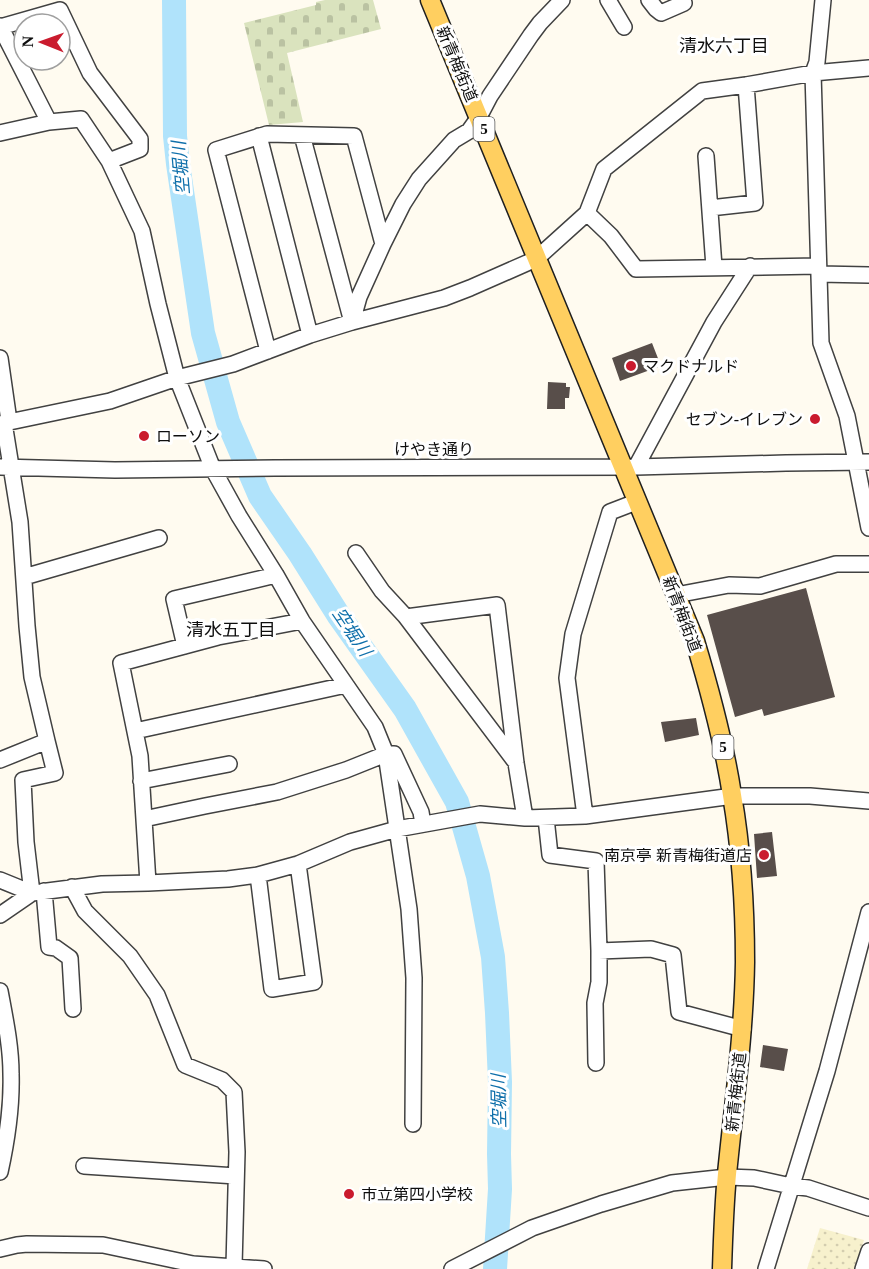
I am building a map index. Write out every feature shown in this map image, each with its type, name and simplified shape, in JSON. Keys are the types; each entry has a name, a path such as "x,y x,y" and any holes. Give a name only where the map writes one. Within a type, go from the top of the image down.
{"main road":[{"name":"新青梅街道","path":"430,0 536,259 630,467 636,502 695,641 711,698 733,796 739,849 745,961 742,1029 727,1177 722,1269"}],"street":[{"path":"352,322 359,297 383,244 403,204 419,179 454,140 469,131 531,35 562,0"},
{"path":"608,0 624,27"},
{"path":"649,0 661,13 684,3"},
{"path":"823,0 817,62 813,73 821,343 862,462 869,528"},
{"path":"49,122 0,27 60,10 90,73 140,139 140,149 108,161"},
{"path":"4,423 110,401 179,378 233,364 352,322 444,298 536,259 587,213 604,169 702,91 813,73 869,68"},
{"path":"710,208 754,203 746,85"},
{"path":"0,133 49,122 81,119 108,161 142,231 158,304 179,378 239,516 302,621 375,728 386,754 409,909 414,978 413,1124"},
{"path":"268,351 216,150 267,134 354,136 383,244"},
{"path":"302,135 352,322"},
{"path":"259,136 310,335"},
{"path":"706,156 714,267"},
{"path":"587,213 611,236 636,269 750,266 869,275"},
{"path":"630,467 714,322 750,266"},
{"path":"0,358 6,467 20,522 32,677 55,773 22,780 26,842 49,947 56,948 70,958 73,1009"},
{"name":"けやき通り","path":"6,467 115,470 630,467 862,462"},
{"path":"585,816 567,678 573,634 610,512 636,502"},
{"path":"24,577 159,538"},
{"path":"356,553 382,591 406,617 516,763"},
{"path":"676,595 729,585 760,586 836,564 869,564"},
{"path":"185,646 174,599 276,575"},
{"path":"406,617 496,605 525,818"},
{"path":"148,883 140,756 121,663 218,637 302,621"},
{"path":"135,731 346,686"},
{"path":"0,760 47,741"},
{"path":"144,819 277,792 346,770 386,754 394,754 425,823"},
{"path":"141,781 229,764"},
{"path":"0,915 38,892 102,884 228,879 258,875 298,864 350,843 397,829 477,815 525,818 585,816 733,796 810,796 869,801"},
{"path":"546,818 550,855 596,861 599,951 599,982 595,1002 596,1063"},
{"path":"258,875 272,989 315,982 298,864"},
{"path":"0,880 38,892"},
{"path":"72,887 86,911 130,956 157,995 185,1065 222,1080 234,1092 237,1152 234,1266"},
{"path":"766,1269 827,1071 869,912"},
{"path":"599,951 651,950 673,956 678,1012 742,1029"},
{"path":"0,990 7,1033 8,1131 0,1172"},
{"path":"84,1166 236,1176"},
{"path":"453,1269 532,1228 672,1183 727,1177 754,1178 808,1188 869,1208"},
{"path":"0,1249 27,1244 103,1245 147,1262 264,1269"},
{"path":"863,1269 869,1251"}],"shaded area":[{"path":"820,1228 864,1240 855,1269 807,1269"}],"green space":[{"path":"373,0 381,29 287,53 303,122 269,125 244,23 316,5 316,2"}],"building":[{"path":"652,343 661,366 620,381 612,358"},
{"path":"548,382 566,383 566,387 570,387 569,398 565,398 565,409 547,409"},
{"path":"806,588 835,697 764,716 762,709 735,717 707,615"},
{"path":"696,718 699,735 665,742 661,722"},
{"path":"772,832 777,876 757,878 754,834"},
{"path":"763,1045 788,1049 784,1071 760,1067"}],"waterway":[{"name":"空堀川","path":"174,0 175,136 178,164 203,333 228,422 260,496 339,616 405,709 457,802 478,876 493,957 500,1082 500,1189 495,1269"}],"place":[{"name":"マクドナルド","path":"631,366"},
{"name":"セブン-イレブン","path":"815,419"},
{"name":"ローソン","path":"144,436"},
{"name":"南京亭 新青梅街道店","path":"764,855"},
{"name":"市立第四小学校","path":"349,1194"}],"district":[{"name":"清水六丁目","path":"724,46"},
{"name":"清水五丁目","path":"231,630"}]}
